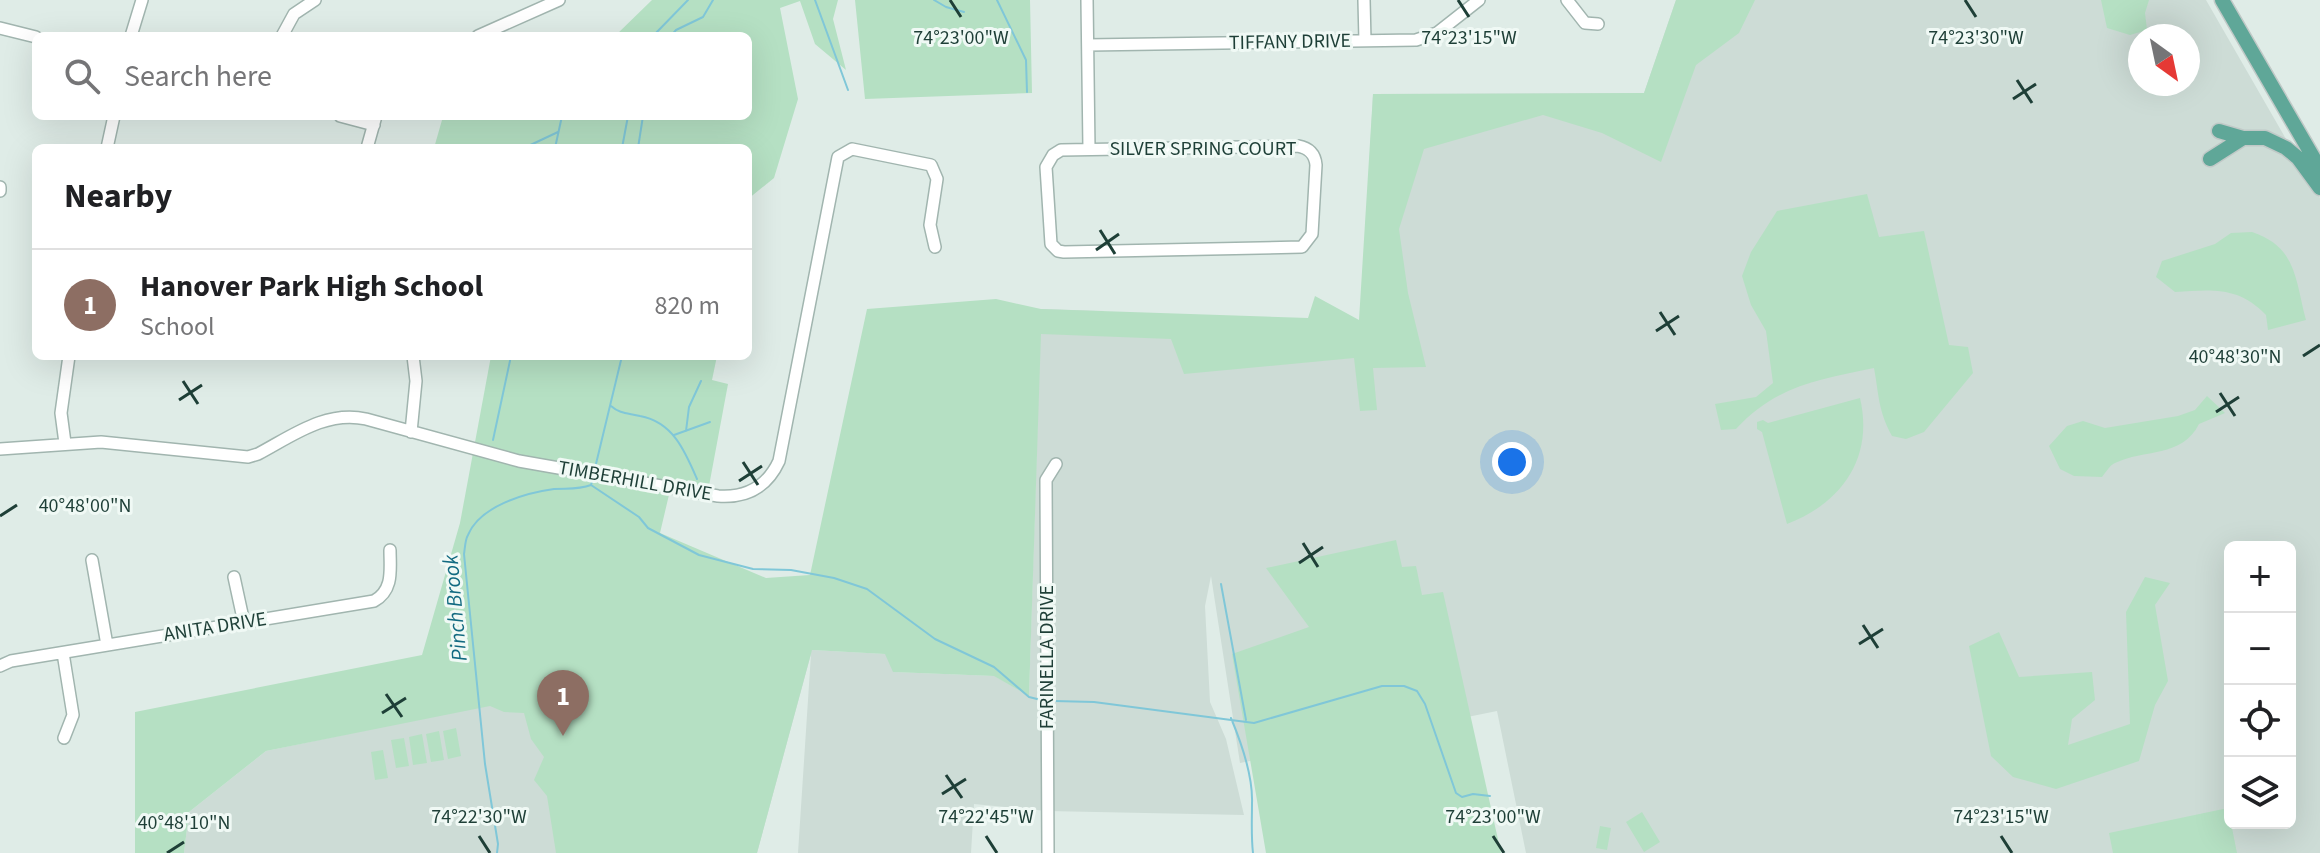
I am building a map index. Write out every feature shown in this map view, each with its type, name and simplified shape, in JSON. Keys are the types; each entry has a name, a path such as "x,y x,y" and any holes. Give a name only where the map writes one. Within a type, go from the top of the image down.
{"main road":[{"path":"2222,0 2320,169"},
{"path":"2219,131 2243,138 2265,138 2286,148 2304,165 2320,188"},
{"path":"2210,159 2243,138"}],"street":[{"path":"132,32 142,0"},
{"path":"284,32 294,14 315,0"},
{"path":"487,32 559,0"},
{"path":"1087,0 1089,149"},
{"path":"1364,0 1365,41"},
{"name":"TIFFANY DRIVE","path":"1088,45 1416,40 1428,37 1479,0"},
{"path":"1567,0 1585,23 1598,24"},
{"path":"0,28 32,36"},
{"path":"108,144 113,120"},
{"path":"368,144 375,120"},
{"name":"SILVER SPRING COURT","path":"1303,147 1313,155 1316,165 1310,240 1297,249 1058,251 1049,239 1046,167 1053,155 1061,150 1089,149 1303,147"},
{"name":"TIMBERHILL DRIVE","path":"0,449 101,442 239,458 258,454 335,417 355,417 519,461 730,497 751,492 767,480 779,461 835,162 842,153 852,149 931,165 937,179 930,225 935,247"},
{"path":"65,443 61,413 68,360"},
{"path":"411,432 416,381 413,360"},
{"name":"FARINELLA DRIVE","path":"1048,853 1046,480 1056,464"},
{"name":"ANITA DRIVE","path":"0,666 11,661 378,599 389,585 390,550"},
{"path":"92,560 107,645"},
{"path":"234,577 244,623"},
{"path":"63,653 73,715 64,738"}],"shaded area":[{"path":"1676,0 2206,0 2320,198 2320,853 1526,853 1497,711 1240,763 1211,576 1205,606 1210,702 1226,739 1244,815 1047,811 974,804 971,853 798,853 811,654 757,853 184,853 189,812 266,751 458,711 812,650 886,654 894,672 995,676 1029,696 1041,309 1104,311 1105,324 1361,323 1373,94 1644,93"}],"green space":[{"path":"652,0 838,0 833,19 846,70 815,44 800,1 780,8 798,99 774,178 752,196 752,144 435,144 442,120 752,120 752,32 619,32"},
{"path":"855,0 1030,0 1032,93 865,99"},
{"path":"1676,0 1755,0 1739,33 1696,65 1661,162 1602,133 1543,115 1424,149 1399,229 1408,293 1426,367 1373,368 1377,410 1360,411 1354,358 1184,374 1171,339 1041,334 1029,696 994,676 893,672 885,654 812,650 757,853 556,853 547,796 534,780 544,757 531,739 524,713 504,712 490,706 266,751 189,812 184,853 135,853 135,712 422,655 460,523 490,360 716,360 712,380 728,384 709,486 672,482 660,533 766,578 810,575 867,309 996,299 1041,309 1308,318 1315,296 1359,320 1373,94 1644,93"},
{"path":"2101,0 2149,0 2145,13 2146,24 2128,24 2128,34 2107,28"},
{"path":"1867,194 1879,237 1924,231 1949,345 1968,347 1973,373 1924,432 1906,439 1892,436 1887,427 1874,368 1799,386 1767,403 1736,429 1721,430 1715,404 1756,397 1773,383 1766,331 1751,305 1742,276 1751,252 1777,211"},
{"path":"2252,232 2267,238 2286,256 2296,278 2306,320 2268,330 2266,315 2235,294 2175,292 2156,277 2162,261 2215,244 2231,233"},
{"path":"2207,396 2225,413 2199,424 2192,435 2173,448 2115,463 2102,477 2074,476 2060,469 2049,446 2067,426 2083,421 2105,428 2178,416 2195,410"},
{"path":"1860,398 1862,440 1858,459 1849,476 1824,504 1787,524 1757,422 1763,420 1768,423"},
{"path":"1396,540 1402,567 1416,566 1422,595 1443,592 1501,853 1266,853 1232,654 1309,627 1266,568"},
{"path":"2145,577 2170,583 2155,605 2168,681 2155,705 2139,761 2056,789 2013,777 1991,756 1969,646 1999,632 2019,677 2092,672 2095,700 2072,719 2068,745 2130,724 2126,612"},
{"path":"456,728 461,756 448,759 443,731"},
{"path":"439,731 444,760 431,762 426,734"},
{"path":"422,734 427,763 413,765 409,737"},
{"path":"404,738 409,766 396,768 391,740"},
{"path":"383,750 388,778 375,780 371,752"},
{"path":"2224,809 2224,829 2232,829 2237,853 2113,853 2109,833"},
{"path":"1642,812 1660,842 1644,852 1626,822"},
{"path":"1600,826 1611,828 1607,850 1596,848"}],"waterway":[{"name":"Pinch Brook","path":"657,32 688,0"},
{"path":"674,32 703,17 713,0"},
{"path":"815,0 848,90"},
{"path":"934,0 964,12"},
{"path":"997,0 1026,60 1027,92"},
{"path":"556,144 561,120"},
{"name":"Pinch Brook","path":"623,144 627,120"},
{"path":"639,144 642,120"},
{"path":"532,144 558,132"},
{"path":"493,440 510,360"},
{"name":"Pinch Brook","path":"595,468 621,360"},
{"path":"686,431 689,407 701,381"},
{"path":"611,406 661,424 682,448 697,479"},
{"path":"674,435 710,422"},
{"name":"Pinch Brook","path":"497,853 464,554 466,539 482,516 505,503 542,491 586,487 591,485 593,478"},
{"path":"591,485 639,517 648,528 699,555 753,569 791,570 834,578 867,589 935,639 994,667 1029,697 1041,700"},
{"path":"1221,584 1246,720"},
{"path":"1054,701 1094,702 1254,723 1382,686 1404,686 1417,691 1425,704 1456,793 1462,797 1473,794 1490,796"},
{"path":"1231,718 1251,782 1253,853"}],"place":[{"name":"Hanover Park High School","path":"563,736"}]}
